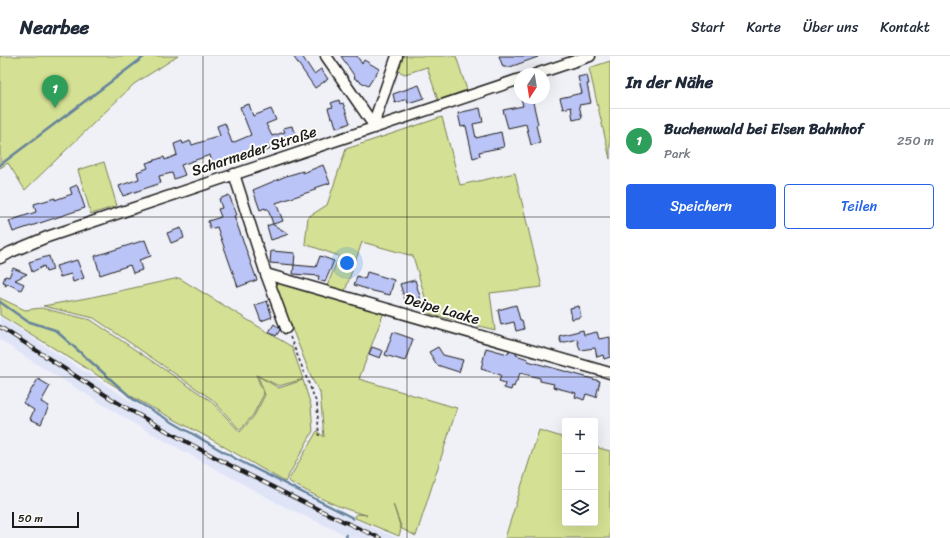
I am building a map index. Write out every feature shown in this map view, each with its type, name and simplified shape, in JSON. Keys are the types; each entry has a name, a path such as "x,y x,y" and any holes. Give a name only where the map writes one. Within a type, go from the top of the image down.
{"street":[{"path":"326,56 375,127"},
{"path":"375,127 376,116 397,56"},
{"path":"550,69 590,56"},
{"name":"Scharmeder Straße","path":"0,258 47,237 514,81"},
{"path":"234,174 266,274 286,328"},
{"name":"Deipe Laake","path":"266,274 610,373"}],"path":[{"path":"286,328 317,404 319,436"}],"shaded area":[{"path":"0,317 134,403 236,460 330,509 397,538 352,538 281,505 138,426 0,340"}],"green space":[{"path":"0,56 178,56 134,84 25,190 8,163 0,168"},
{"path":"403,56 456,56 467,90 438,100 427,67 405,74 398,71"},
{"path":"610,61 610,159 589,68"},
{"path":"442,117 460,185 515,173 542,287 490,293 495,330 430,314 413,256 362,242 345,291 327,286 339,256 305,244 308,217 327,205 346,149"},
{"path":"104,162 117,206 91,214 78,170"},
{"path":"179,278 292,347 303,379 279,386 256,375 264,394 253,415 240,430 213,400 94,318 43,306"},
{"path":"273,281 384,312 359,379 457,408 416,536 402,529 393,504 401,529 399,536 355,518 356,514 367,515 337,505 288,481 317,431 324,437 320,392 313,381"},
{"path":"0,298 25,310 41,308 91,320 211,401 240,432 254,416 265,395 258,376 279,388 303,380 311,406 313,431 285,482 209,438 136,399 0,315"},
{"path":"539,430 562,437 562,526 598,526 598,448 610,451 610,538 505,538"}],"building":[{"path":"293,56 302,56 314,74 321,69 328,79 315,88"},
{"path":"341,56 357,56 362,64 364,60 379,69 368,86 354,78 355,77"},
{"path":"499,56 538,57 510,67 503,67"},
{"path":"587,75 589,84 587,84 591,103 579,105 582,118 573,120 571,107 563,109 560,98 582,93 578,77"},
{"path":"419,85 424,98 408,103 407,99 395,103 393,94"},
{"path":"339,100 340,104 343,103 350,123 338,128 336,127 333,117 331,118 328,108 333,107 331,103"},
{"path":"249,104 253,116 271,109 276,120 266,124 272,136 285,132 283,128 292,126 293,130 296,132 295,135 297,141 265,151 264,150 248,157 247,154 226,162 227,164 216,167 214,163 212,163 210,155 181,165 185,175 174,179 172,173 159,176 161,183 123,196 119,186 139,179 137,172 148,168 146,163 164,157 165,160 177,155 174,144 182,141 183,144 190,141 192,145 220,136 217,126 225,123 232,143 251,135 240,107"},
{"path":"522,104 533,104 538,124 536,125 540,143 531,145 526,124 508,128 503,110 523,106"},
{"path":"480,108 483,122 473,124 476,138 501,132 504,147 479,152 480,156 473,158 466,126 461,127 458,113"},
{"path":"323,165 330,183 315,188 315,190 276,203 283,221 273,224 268,209 265,208 260,210 253,190 286,176 303,171 303,173"},
{"path":"77,185 85,208 13,232 9,221 36,212 34,204 55,198 55,200 72,194 70,188"},
{"path":"229,195 237,215 234,216 257,280 238,287 217,227 210,229 208,221 221,217 218,209 222,208 219,199"},
{"path":"272,224 289,234 271,240 267,226"},
{"path":"181,228 184,238 171,243 167,233"},
{"path":"145,240 151,256 139,260 142,270 133,273 130,265 100,275 95,256"},
{"path":"271,251 295,253 294,265 270,263"},
{"path":"49,256 53,270 46,272 44,266 32,272 29,262"},
{"path":"320,256 334,261 325,282 318,280 319,276 293,274 294,265 316,267"},
{"path":"77,260 84,278 73,282 71,274 60,277 56,266"},
{"path":"13,268 27,274 15,280 24,284 21,290 8,284 5,286 6,283 3,282 5,276 9,277"},
{"path":"367,272 394,280 390,295 354,285 357,276 365,279"},
{"path":"415,280 421,300 413,303 412,298 405,300 400,284"},
{"path":"267,301 272,317 261,321 255,305"},
{"path":"516,305 524,329 516,331 514,322 501,325 498,310"},
{"path":"579,306 581,317 572,319 570,308"},
{"path":"274,324 280,330 276,336 269,332"},
{"path":"583,330 584,335 597,332 599,339 610,337 610,357 604,359 603,355 597,357 595,348 580,350 577,339 561,343 559,336"},
{"path":"393,332 413,339 405,361 385,355"},
{"path":"372,347 383,351 380,358 369,354"},
{"path":"438,347 443,355 463,360 459,372 437,365 429,352"},
{"path":"486,348 508,354 509,351 516,353 516,355 528,359 528,361 600,381 596,397 586,394 584,400 575,397 576,393 553,387 554,384 540,381 540,378 520,373 514,387 512,386 511,390 504,388 505,383 499,381 501,375 481,369"},
{"path":"38,379 50,386 41,402 49,406 41,424 30,419 34,410 23,403"}],"waterway":[{"path":"0,165 145,56"},
{"path":"0,302 27,321 55,330 134,400 236,459 353,519"}],"railway":[{"path":"0,327 97,390 191,444 316,509 380,538"}],"place":[{"name":"Buchenwald bei Elsen Bahnhof","path":"55,108"}]}
